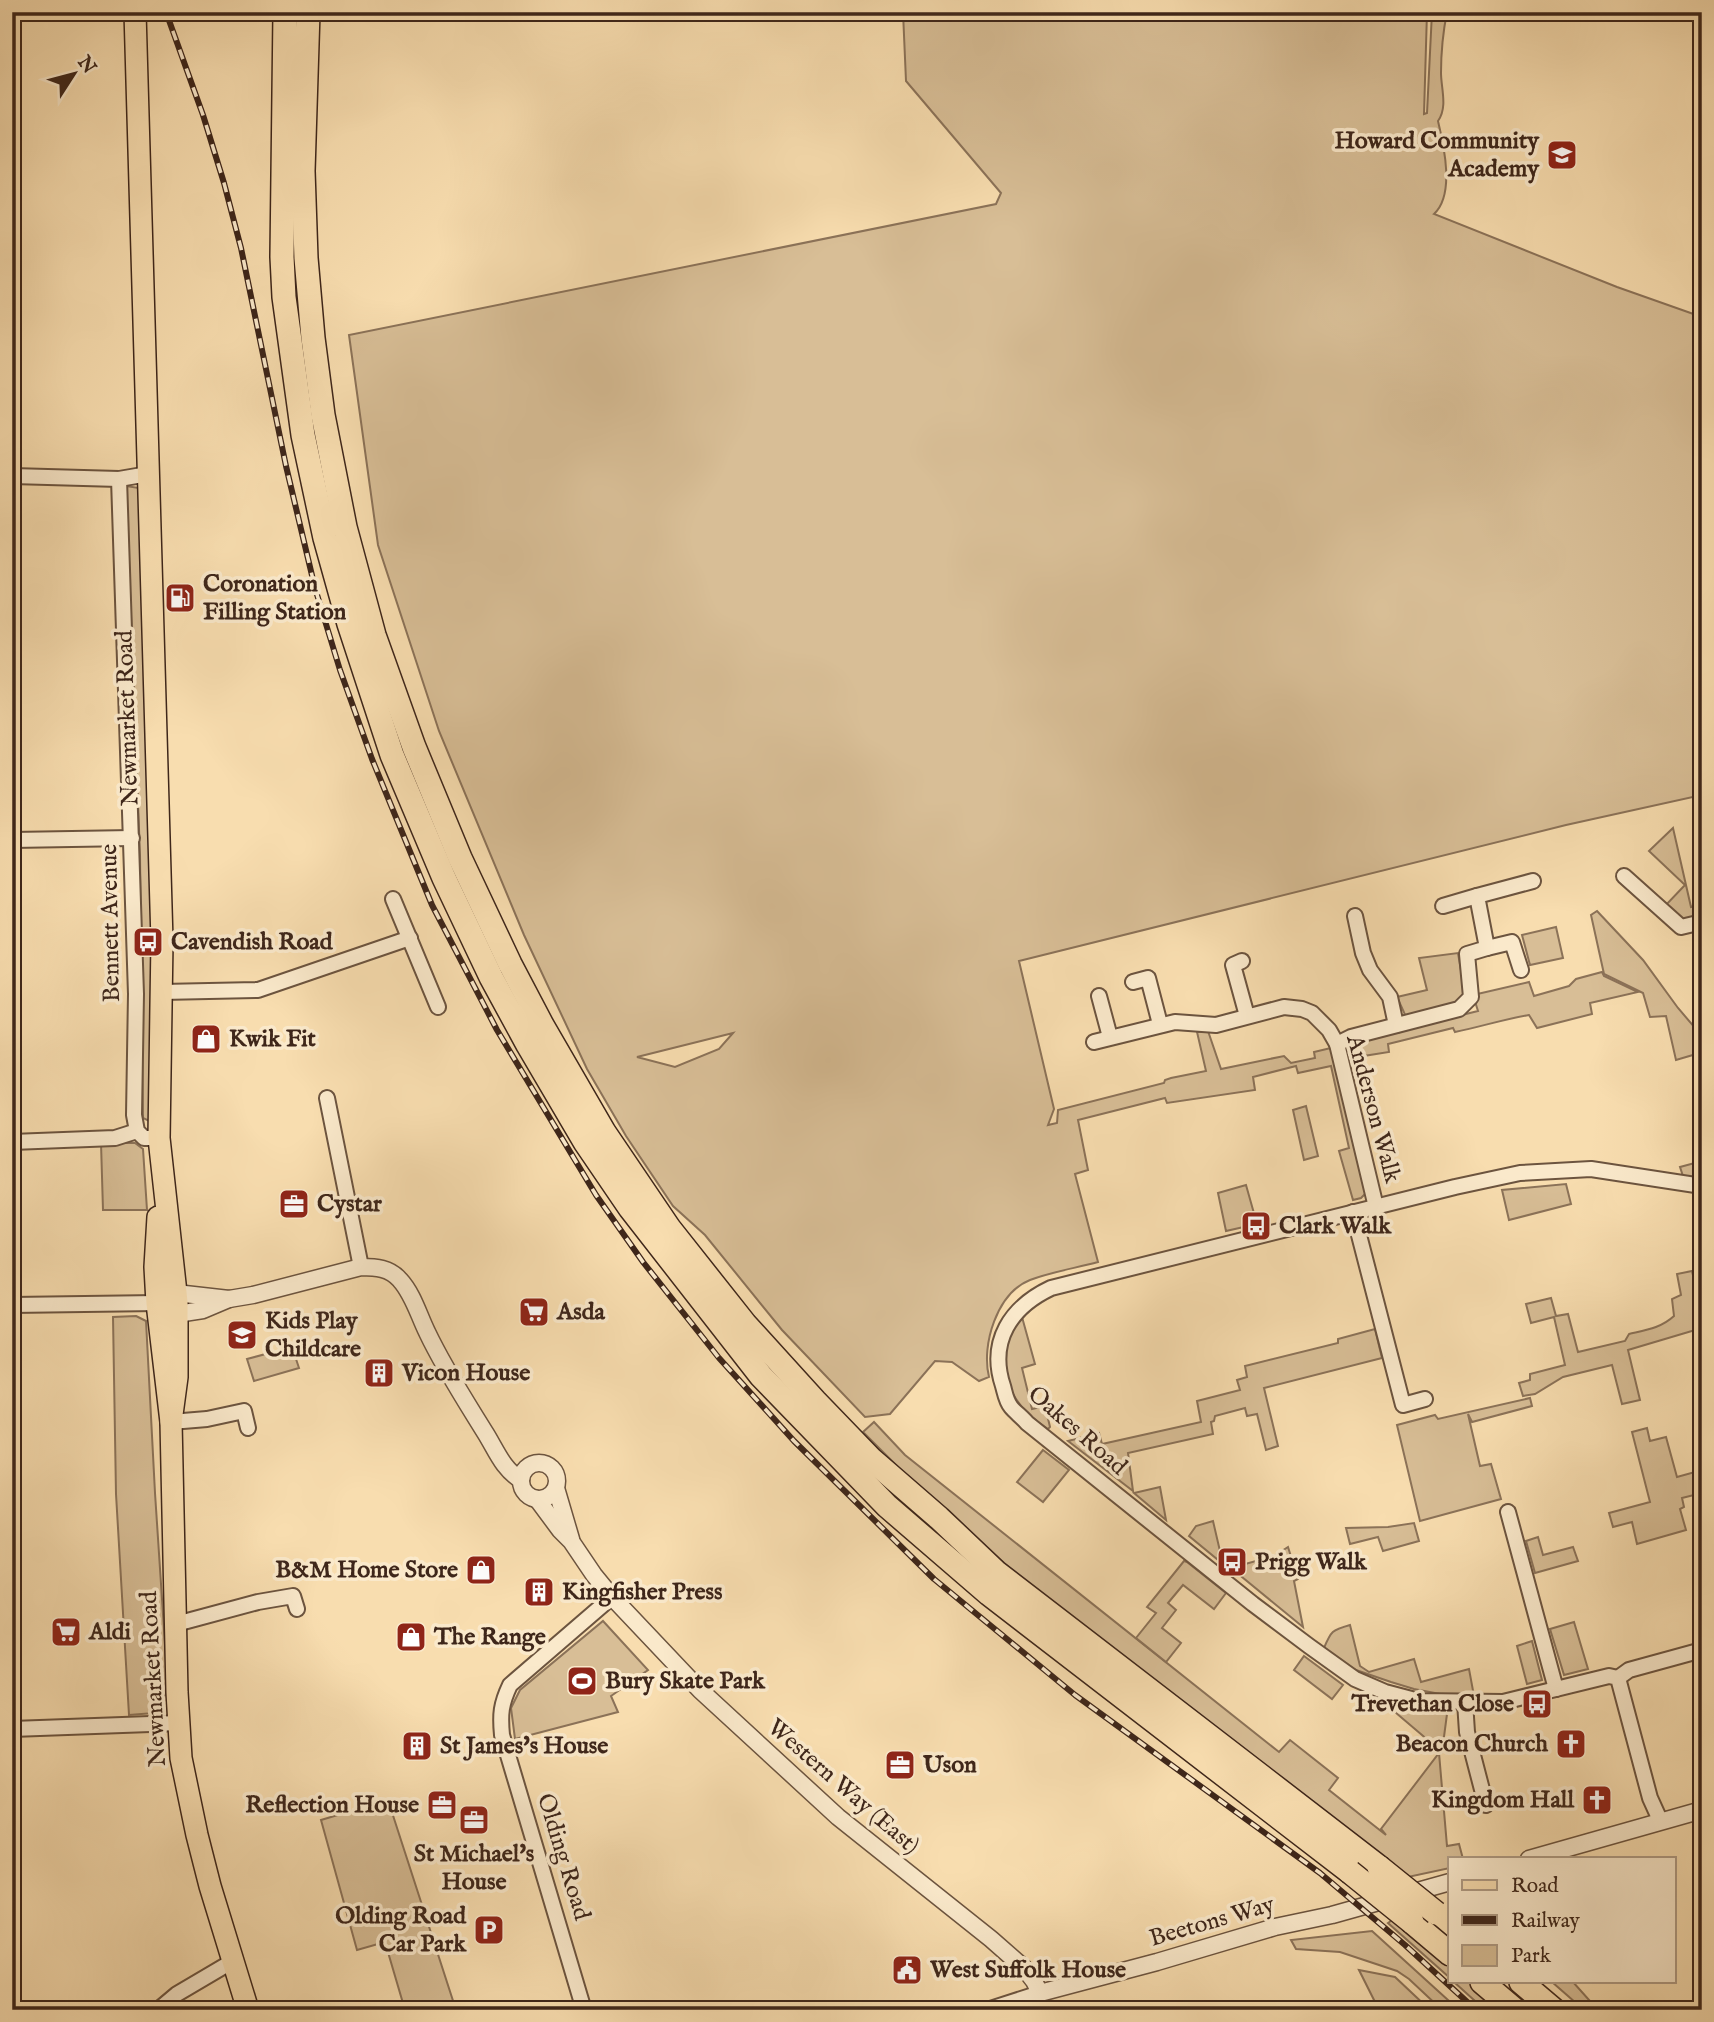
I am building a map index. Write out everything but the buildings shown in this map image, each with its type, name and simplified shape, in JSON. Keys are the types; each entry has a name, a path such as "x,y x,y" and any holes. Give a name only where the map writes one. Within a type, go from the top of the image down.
{"highway":[{"path":"285,12 282,161 284,283 303,435 349,624 392,755 444,878 528,1045 592,1153 630,1208 761,1376 887,1506 989,1594 1350,1872 1448,1952"},
{"path":"308,12 303,171 306,258 323,415 345,527 374,635 414,747 460,858 517,976 604,1132 669,1228 744,1324 871,1459 996,1572 1443,1919"},
{"path":"1483,1983 1515,2010"},
{"path":"1522,1983 1555,2010"}],"main road":[{"name":"Newmarket Road","path":"135,12 162,992 159,1138 167,1298 178,1723 181,1758 197,1835 248,2010"},
{"name":"Newmarket Road","path":"167,1298 177,1314 177,1377 171,1422"}],"street":[{"path":"12,476 119,479 148,474"},
{"name":"Bennett Avenue","path":"119,479 132,838 136,995 134,1115 137,1131"},
{"path":"12,840 132,838"},
{"path":"1623,876 1681,927 1702,922"},
{"path":"1443,906 1533,881"},
{"path":"1476,896 1488,948"},
{"path":"393,899 438,1007"},
{"path":"1355,916 1363,953 1370,970 1390,997 1396,1025"},
{"path":"162,992 258,990 410,938"},
{"path":"1338,1044 1351,1037 1459,1009 1471,997 1467,954 1512,943 1521,970"},
{"path":"1242,961 1233,965 1247,1016"},
{"path":"1133,982 1147,978 1160,1024"},
{"path":"1099,996 1110,1037"},
{"name":"Anderson Walk","path":"1094,1042 1160,1024 1175,1022 1216,1025 1284,1007 1302,1009 1320,1020 1338,1044 1376,1207"},
{"path":"327,1098 361,1266"},
{"path":"12,1142 115,1138 137,1131 144,1139 159,1138"},
{"name":"Oakes Road","path":"1702,1186 1591,1169 1520,1173 1455,1186 1051,1288 1037,1294 1018,1309 1005,1328 999,1349 1000,1379 1009,1405 1027,1423 1253,1604 1355,1679 1399,1697 1419,1701 1503,1702 1609,1676 1618,1678 1629,1670 1702,1650"},
{"path":"1353,1213 1403,1405 1425,1399"},
{"path":"12,1305 167,1298 229,1299 361,1266 378,1267 390,1271 401,1280 443,1367 494,1446 497,1456 511,1474 524,1473 539,1462 551,1466 557,1478 556,1488 548,1497 537,1499 522,1489 524,1473"},
{"path":"177,1314 203,1310 229,1299"},
{"path":"171,1422 207,1419 244,1411 248,1428"},
{"name":"Western Way (East)","path":"556,1488 571,1541"},
{"name":"Western Way (East)","path":"537,1499 571,1541 593,1575 700,1690 857,1833 1024,1968 1040,1993"},
{"path":"1508,1512 1556,1689"},
{"path":"176,1624 258,1602 293,1596 297,1609"},
{"name":"Olding Road","path":"584,2010 502,1735 500,1715 504,1698 515,1680 612,1597"},
{"path":"1618,1678 1650,1798 1660,1820"},
{"path":"1465,1702 1467,1732 1486,1805"},
{"path":"12,1729 178,1723"},
{"path":"1535,1857 1702,1810"},
{"name":"Beetons Way","path":"986,2010 1275,1927 1332,1915 1448,1883"},
{"path":"158,2010 177,1994 233,1961"}],"green space":[{"path":"903,12 1427,12 1424,114 1427,113 1432,12 1447,12 1441,57 1443,110 1438,121 1445,156 1446,183 1440,206 1434,214 1617,287 1702,317 1702,795 1566,825 1019,961 1054,1109 1048,1125 1057,1123 1058,1110 1164,1083 1171,1078 1206,1071 1197,1032 1208,1031 1221,1069 1284,1056 1291,1063 1315,1058 1314,1052 1335,1047 1366,1193 1353,1200 1339,1151 1349,1148 1331,1066 1298,1073 1296,1066 1253,1077 1255,1090 1167,1103 1165,1098 1078,1120 1088,1170 1075,1174 1098,1262 1030,1280 1009,1296 1000,1308 990,1336 987,1350 989,1377 979,1381 952,1362 935,1361 890,1414 865,1417 782,1330 705,1235 673,1206 626,1136 587,1069 524,935 439,731 378,545 349,335 996,204 1001,193 906,81","holes":["733,1033 719,1049 675,1067 637,1057"]},
{"path":"126,486 139,488 155,994 151,1122 143,1118 140,855"},
{"path":"1673,828 1691,907 1702,905 1702,919 1685,923 1663,908 1685,885 1649,851"},
{"path":"1597,911 1643,960 1702,1036 1702,1066 1693,1055 1676,1060 1666,1016 1650,1017 1643,993 1604,974 1591,915"},
{"path":"1556,927 1563,958 1530,965 1522,935"},
{"path":"1458,953 1465,994 1455,1005 1407,1019 1397,997 1427,990 1419,958"},
{"path":"1602,972 1604,976 1638,992 1590,1003 1592,1014 1537,1028 1529,1015 1455,1032 1453,1028 1388,1044 1389,1052 1357,1057 1353,1042 1478,1011 1473,995 1529,982 1534,996 1569,986 1576,979"},
{"path":"1306,1106 1318,1156 1304,1160 1293,1110"},
{"path":"101,1143 135,1143 143,1149 147,1210 103,1210"},
{"path":"1702,1161 1702,1179 1683,1176 1680,1167"},
{"path":"1566,1184 1571,1204 1509,1220 1502,1190"},
{"path":"1246,1185 1257,1224 1226,1231 1218,1193"},
{"path":"1692,1271 1702,1315 1702,1328 1628,1350 1640,1400 1622,1404 1612,1365 1563,1377 1535,1394 1523,1396 1519,1383 1530,1380 1530,1374 1565,1365 1554,1317 1531,1323 1526,1304 1551,1298 1556,1316 1568,1314 1578,1352 1625,1341 1629,1334 1653,1328 1669,1320 1674,1316 1672,1299 1681,1295 1677,1274"},
{"path":"136,1316 146,1321 168,1690 154,1713 129,1715 116,1494 113,1317"},
{"path":"1022,1317 1035,1364 1022,1368 1032,1409 1045,1406 1050,1427 1048,1429 1024,1409 1009,1383 1007,1342"},
{"path":"1375,1329 1382,1358 1264,1388 1278,1446 1266,1450 1257,1414 1247,1416 1245,1408 1215,1416 1211,1422 1213,1434 1128,1453 1133,1491 1068,1441 1099,1433 1102,1444 1201,1422 1197,1401 1240,1390 1237,1380 1247,1377 1245,1366 1338,1343 1338,1339"},
{"path":"292,1347 299,1368 254,1381 247,1359"},
{"path":"1530,1398 1532,1406 1472,1422 1468,1414 1480,1466 1491,1464 1501,1499 1420,1521 1397,1425 1435,1415 1438,1419"},
{"path":"874,1422 905,1455 1279,1752 1290,1740 1338,1778 1329,1790 1386,1835 1381,1829 1439,1753 1447,1846 1459,1844 1462,1857 1448,1857 1448,1868 1408,1877 1036,1590 941,1510 863,1432"},
{"path":"1647,1428 1650,1441 1666,1437 1677,1477 1702,1470 1702,1493 1682,1498 1684,1507 1680,1509 1686,1530 1637,1544 1632,1522 1613,1527 1609,1513 1650,1502 1632,1432"},
{"path":"1043,1450 1069,1470 1043,1502 1017,1482"},
{"path":"1160,1487 1166,1520 1134,1493"},
{"path":"1213,1521 1223,1564 1189,1536 1196,1526"},
{"path":"1414,1523 1419,1541 1383,1551 1378,1537 1350,1544 1346,1528 1388,1527"},
{"path":"1538,1537 1543,1555 1573,1547 1578,1561 1535,1573 1526,1541"},
{"path":"1288,1547 1298,1579 1294,1581 1303,1627 1231,1568 1274,1556"},
{"path":"1184,1561 1226,1593 1214,1609 1183,1585 1168,1603 1176,1610 1162,1628 1181,1643 1166,1662 1136,1638 1156,1613 1147,1607"},
{"name":"Bury Skate Park","path":"603,1621 648,1670 611,1696 618,1712 515,1739 511,1708 520,1690"},
{"path":"1574,1622 1588,1669 1564,1675 1550,1629"},
{"path":"1350,1625 1360,1666 1369,1672 1414,1659 1421,1682 1469,1669 1474,1696 1414,1689 1353,1669 1324,1648 1333,1632"},
{"path":"1532,1641 1542,1680 1527,1684 1517,1646"},
{"path":"1304,1656 1343,1685 1332,1699 1294,1670"},
{"path":"1390,1704 1447,1714 1442,1752 1389,1707"},
{"path":"388,1800 456,2010 405,2010 385,1942 357,1950 321,1820"},
{"path":"1395,1918 1448,1963 1448,1976 1388,1923"},
{"path":"1372,1931 1459,2010 1442,2010 1397,1971 1340,1952 1296,1949 1291,1940"},
{"path":"1359,1970 1395,1977 1430,2010 1379,2010"},
{"path":"1455,1983 1470,1983 1502,2010 1485,2010"},
{"path":"1553,1983 1574,1983 1598,2010 1584,2010"}],"railway":[{"path":"166,12 224,183 241,248 286,466 315,588 340,670 372,759 432,905 497,1030 596,1195 643,1262 719,1358 794,1441 934,1579 1075,1695 1320,1873 1476,2010"}],"place":[{"name":"Howard Community Academy","path":"1562,155"},
{"name":"Coronation Filling Station","path":"180,598"},
{"name":"Cavendish Road","path":"148,942"},
{"name":"Kwik Fit","path":"206,1039"},
{"name":"Cystar","path":"294,1204"},
{"name":"Clark Walk","path":"1256,1226"},
{"name":"Asda","path":"534,1312"},
{"name":"Kids Play Childcare","path":"242,1335"},
{"name":"Vicon House","path":"379,1373"},
{"name":"Prigg Walk","path":"1232,1562"},
{"name":"B&M Home Store","path":"481,1570"},
{"name":"Kingfisher Press","path":"539,1592"},
{"name":"Aldi","path":"66,1632"},
{"name":"The Range","path":"411,1637"},
{"name":"Bury Skate Park","path":"582,1681"},
{"name":"Trevethan Close","path":"1537,1704"},
{"name":"Beacon Church","path":"1571,1744"},
{"name":"St James's House","path":"417,1746"},
{"name":"Uson","path":"900,1765"},
{"name":"Kingdom Hall","path":"1597,1800"},
{"name":"Reflection House","path":"442,1805"},
{"name":"St Michael's House","path":"474,1820"},
{"name":"Olding Road Car Park","path":"489,1930"},
{"name":"West Suffolk House","path":"907,1970"}]}
